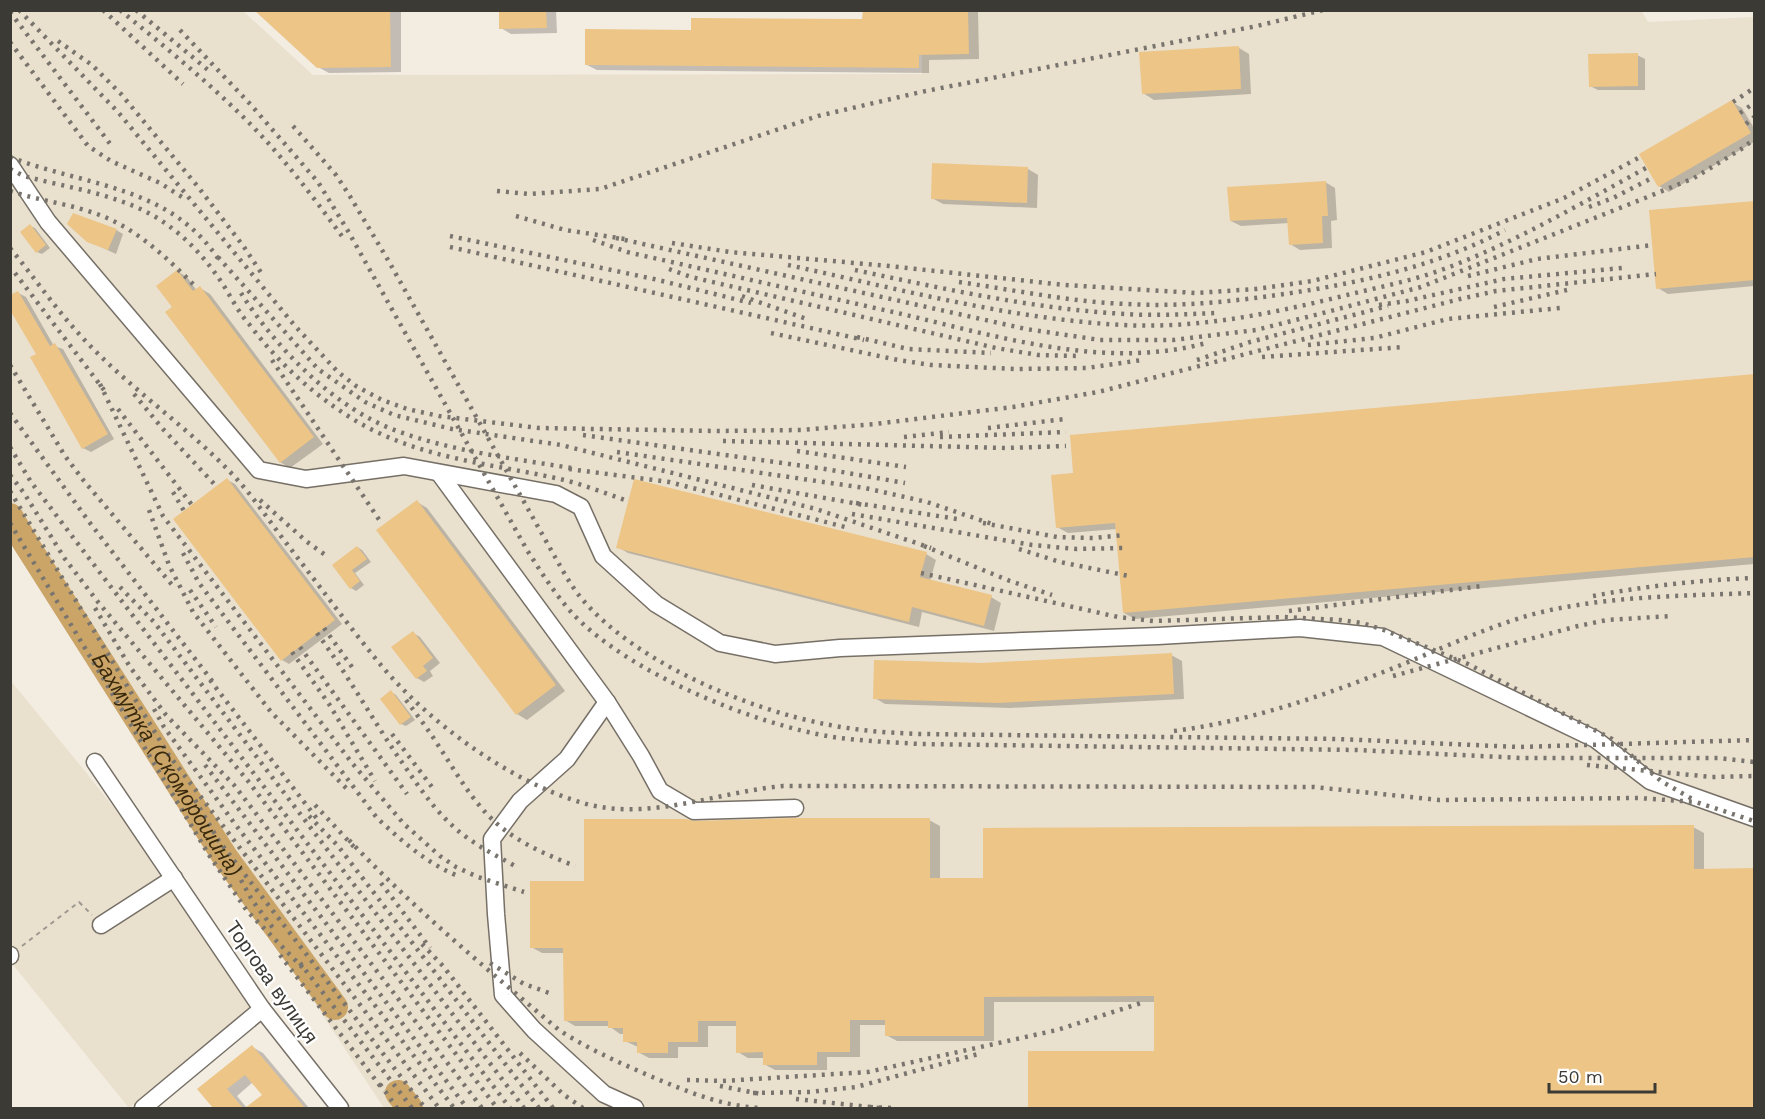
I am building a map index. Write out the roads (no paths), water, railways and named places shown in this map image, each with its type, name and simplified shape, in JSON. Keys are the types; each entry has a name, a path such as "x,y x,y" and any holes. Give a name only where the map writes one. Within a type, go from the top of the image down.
{"street":[{"path":"10,165 48,222 259,470 306,479 404,466 556,494 580,507 603,556 656,604 720,643 775,654 840,648 1158,636 1300,628 1383,637 1595,739 1650,781 1755,818"},
{"path":"439,473 607,702 660,790 694,811 795,808"},
{"path":"607,702 567,759 520,801 492,839 496,914 503,995 534,1030 604,1094 635,1108"},
{"name":"Торгова вулиця","path":"94,762 262,1009 340,1108"},
{"path":"101,924 174,878"},
{"path":"143,1108 262,1009"}],"waterway":[{"name":"Бахмутка (Скоморошина)","path":"10,516 225,857 335,1007"},
{"name":"Бахмутка (Скоморошина)","path":"398,1093 410,1108"}],"railway":[{"path":"19,10 118,112 295,326 338,372 356,386 382,400 407,409 439,416 539,428 801,430 875,424 1013,407 1098,392 1496,291 1656,274"},
{"path":"103,10 183,84"},
{"path":"120,10 195,73 253,127 294,173 344,239"},
{"path":"136,10 208,70"},
{"path":"497,191 529,194 600,189 818,116 921,92 1257,26 1323,10"},
{"path":"10,12 111,145"},
{"path":"180,30 251,105 318,182 348,231 527,550 560,598 572,613 596,635 625,656 694,693 766,721 854,740 919,744 1357,750 1522,758 1718,758 1754,762"},
{"path":"58,41 92,65 121,94 199,188 264,277"},
{"path":"10,42 88,146 111,161 160,183 182,197"},
{"path":"1733,102 1754,88"},
{"path":"1740,113 1754,103"},
{"path":"1746,124 1754,117"},
{"path":"293,126 336,175 348,193 561,568 578,594 605,622 632,644 663,663 730,695 798,718 830,725 910,734 1338,739 1519,747 1754,740"},
{"path":"616,238 1026,329 1100,340 1173,340 1256,330 1421,287 1694,178 1754,139"},
{"path":"10,157 126,192 153,203 178,218 201,237 221,263"},
{"path":"672,243 730,252 1065,285 1196,293 1256,289 1312,281 1426,252 1564,198 1640,157"},
{"path":"788,265 955,302 1081,322 1152,326 1208,322 1292,308 1444,269 1521,235 1646,168"},
{"path":"10,169 24,176 118,200 153,215 169,226 206,261 242,315 282,363 320,396 373,430 425,450 568,481 625,500"},
{"path":"1589,207 1613,198 1652,178"},
{"path":"10,191 81,209 121,225 148,243 195,286"},
{"path":"516,216 565,230 625,239"},
{"path":"959,282 1106,303 1165,305 1221,302 1307,291 1394,272 1451,254 1505,230"},
{"path":"450,236 654,279 751,303"},
{"path":"593,240 627,252 1049,347 1088,352 1128,353 1167,351 1206,343"},
{"path":"1468,276 1537,259 1653,245"},
{"path":"450,247 864,340"},
{"path":"10,248 62,314 98,354 216,457 241,484 356,634 400,686 446,728 499,765 527,781 583,803 608,808 657,808 783,786 1314,787 1439,800 1638,798 1696,802 1754,821"},
{"path":"218,257 318,369 365,402 394,415 452,429 561,445 816,509 931,548"},
{"path":"1379,305 1504,279 1622,268"},
{"path":"669,269 691,277 996,348 1038,355 1078,356"},
{"path":"855,270 1058,308 1137,315 1217,313"},
{"path":"15,273 104,390"},
{"path":"1494,307 1567,290"},
{"path":"241,293 271,335 308,374 329,392 374,421 397,431 441,444 577,469"},
{"path":"742,296 807,319"},
{"path":"1197,360 1250,342 1388,306"},
{"path":"1308,345 1374,338 1448,319 1560,308"},
{"path":"771,333 931,365 1015,369 1087,368 1142,360"},
{"path":"857,337 908,349 991,353"},
{"path":"1262,357 1404,347"},
{"path":"272,360 380,521"},
{"path":"10,365 65,456 173,586"},
{"path":"100,384 163,516 352,763 404,824 440,856 456,867 478,877 524,892"},
{"path":"134,394 216,486"},
{"path":"118,409 192,505"},
{"path":"10,413 90,523 216,686"},
{"path":"988,428 1065,419"},
{"path":"904,437 949,432"},
{"path":"940,437 1066,432"},
{"path":"583,435 825,469 905,483"},
{"path":"723,441 1007,448 1066,446"},
{"path":"10,447 31,482 510,1108"},
{"path":"797,451 906,467"},
{"path":"617,452 865,488 927,502 992,524"},
{"path":"569,469 669,482 845,527"},
{"path":"10,475 24,493 65,559 98,602 248,781 497,1108"},
{"path":"752,485 864,505"},
{"path":"10,491 168,754 439,1108"},
{"path":"173,492 184,511"},
{"path":"260,500 306,541 328,557"},
{"path":"856,503 957,519"},
{"path":"149,510 169,565 193,612 271,712 348,790"},
{"path":"852,514 1032,545 1077,549 1124,548"},
{"path":"10,523 209,855 247,911 305,970"},
{"path":"983,523 1057,537 1094,538 1124,535"},
{"path":"924,546 1010,581 1052,595"},
{"path":"1019,549 1060,562 1129,576"},
{"path":"183,553 199,583 377,818 425,858 458,876"},
{"path":"921,573 1118,617 1153,621 1284,617 1362,623 1468,664 1612,739 1661,781 1694,800"},
{"path":"1593,596 1673,584 1754,578"},
{"path":"1289,611 1482,586"},
{"path":"120,587 154,622 524,1108"},
{"path":"190,590 216,627"},
{"path":"1174,731 1232,721 1318,696 1490,629 1547,611 1636,598 1754,593"},
{"path":"95,608 130,667 166,715 234,785 482,1108"},
{"path":"1393,676 1578,626 1607,620 1672,616"},
{"path":"324,628 352,667"},
{"path":"317,633 396,754 436,808 451,825 469,839 517,867"},
{"path":"300,647 407,794"},
{"path":"292,652 329,704 375,781"},
{"path":"210,680 318,820"},
{"path":"406,700 468,791 495,822 531,846 575,866"},
{"path":"154,709 164,727 235,824 454,1108"},
{"path":"392,734 432,787"},
{"path":"205,765 467,1108"},
{"path":"1587,765 1712,777 1754,776"},
{"path":"195,800 219,841 425,1108"},
{"path":"315,805 354,847"},
{"path":"309,816 338,846 539,1108"},
{"path":"349,840 425,914 559,1030 603,1055 677,1087 718,1101 760,1108"},
{"path":"241,880 252,900 273,928"},
{"path":"381,883 430,948"},
{"path":"422,944 443,966 553,1108"},
{"path":"280,955 384,1091"},
{"path":"300,963 412,1108"},
{"path":"490,963 524,984 552,994"},
{"path":"687,1080 722,1081 868,1072 1057,1030 1144,1002"},
{"path":"520,1053 564,1095 583,1108"},
{"path":"753,1093 810,1092 856,1087 982,1053"},
{"path":"380,1084 397,1108"},
{"path":"720,1086 761,1094"},
{"path":"796,1099 879,1108"},
{"path":"870,1107 892,1108"}]}
